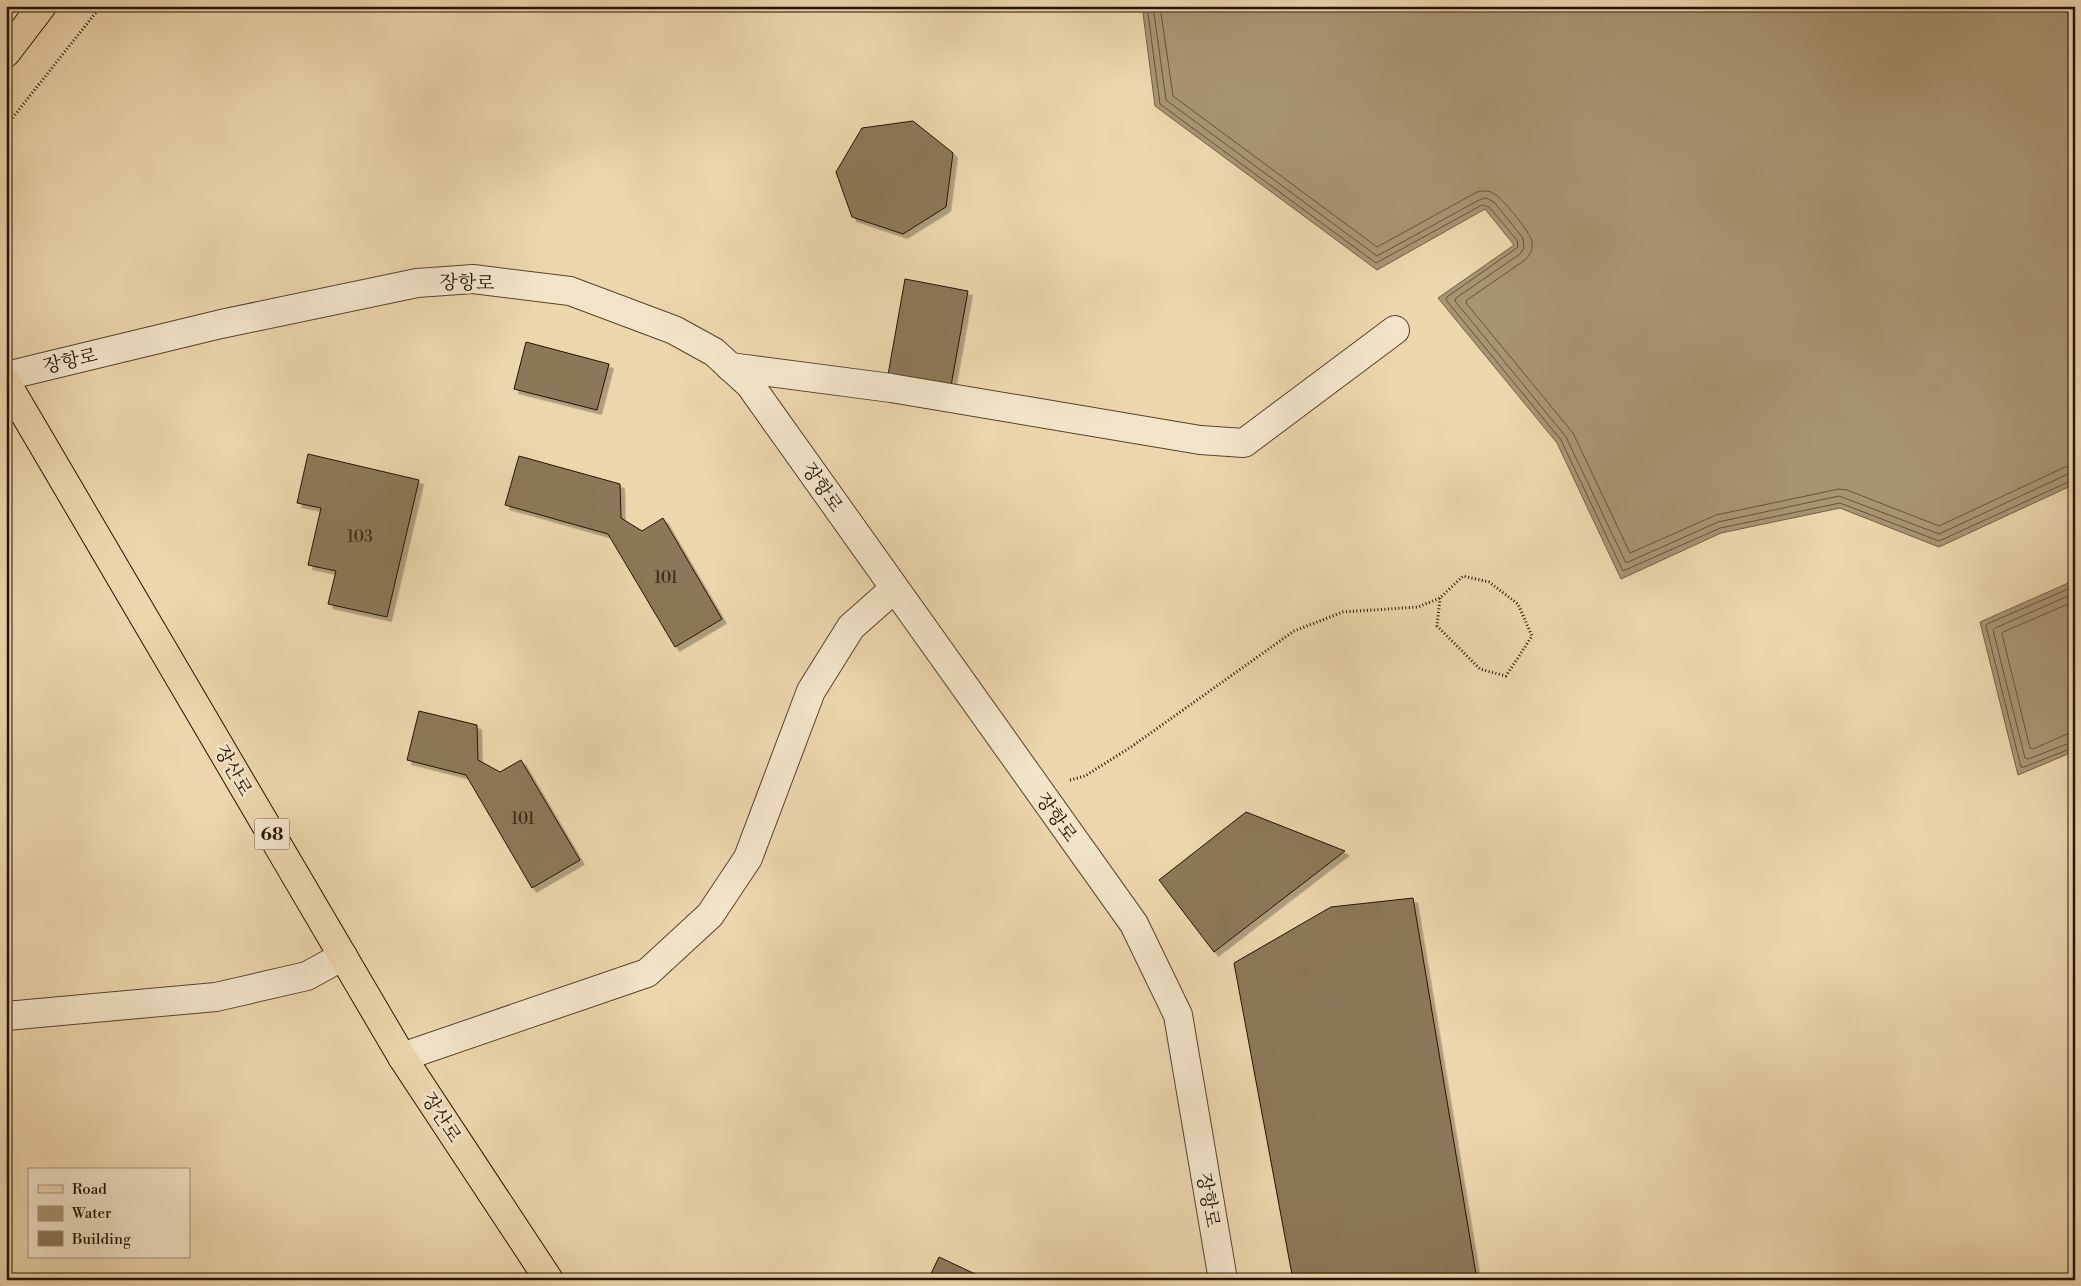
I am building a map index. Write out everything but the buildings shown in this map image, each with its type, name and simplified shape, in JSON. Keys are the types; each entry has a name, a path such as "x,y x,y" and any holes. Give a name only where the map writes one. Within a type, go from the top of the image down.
{"main road":[{"path":"6,53 42,6"},
{"name":"장산로","path":"6,382 402,1057 549,1280"}],"street":[{"name":"장항로","path":"6,376 221,324 417,283 473,279 570,291 674,330 714,352 750,385 894,590 1134,924 1178,1016 1223,1280"},
{"path":"730,367 891,388 1200,440 1244,443 1395,330"},
{"path":"402,1057 647,973 710,915 748,858 811,691 850,627 894,590"},
{"path":"6,1016 216,997 307,976 343,956"}],"path":[{"path":"6,126 102,6"},
{"path":"1041,794 1074,778 1085,776 1130,747 1294,631 1343,612 1418,607 1440,598 1462,576 1489,582 1518,604 1532,636 1506,676 1480,669 1437,626 1440,598"}],"water":[{"path":"1142,6 2075,6 2075,484 1939,547 1840,508 1721,533 1621,579 1557,443 1438,298 1514,245 1485,209 1377,270 1155,106"},
{"path":"2075,580 2075,751 2018,775 1980,622"}]}
